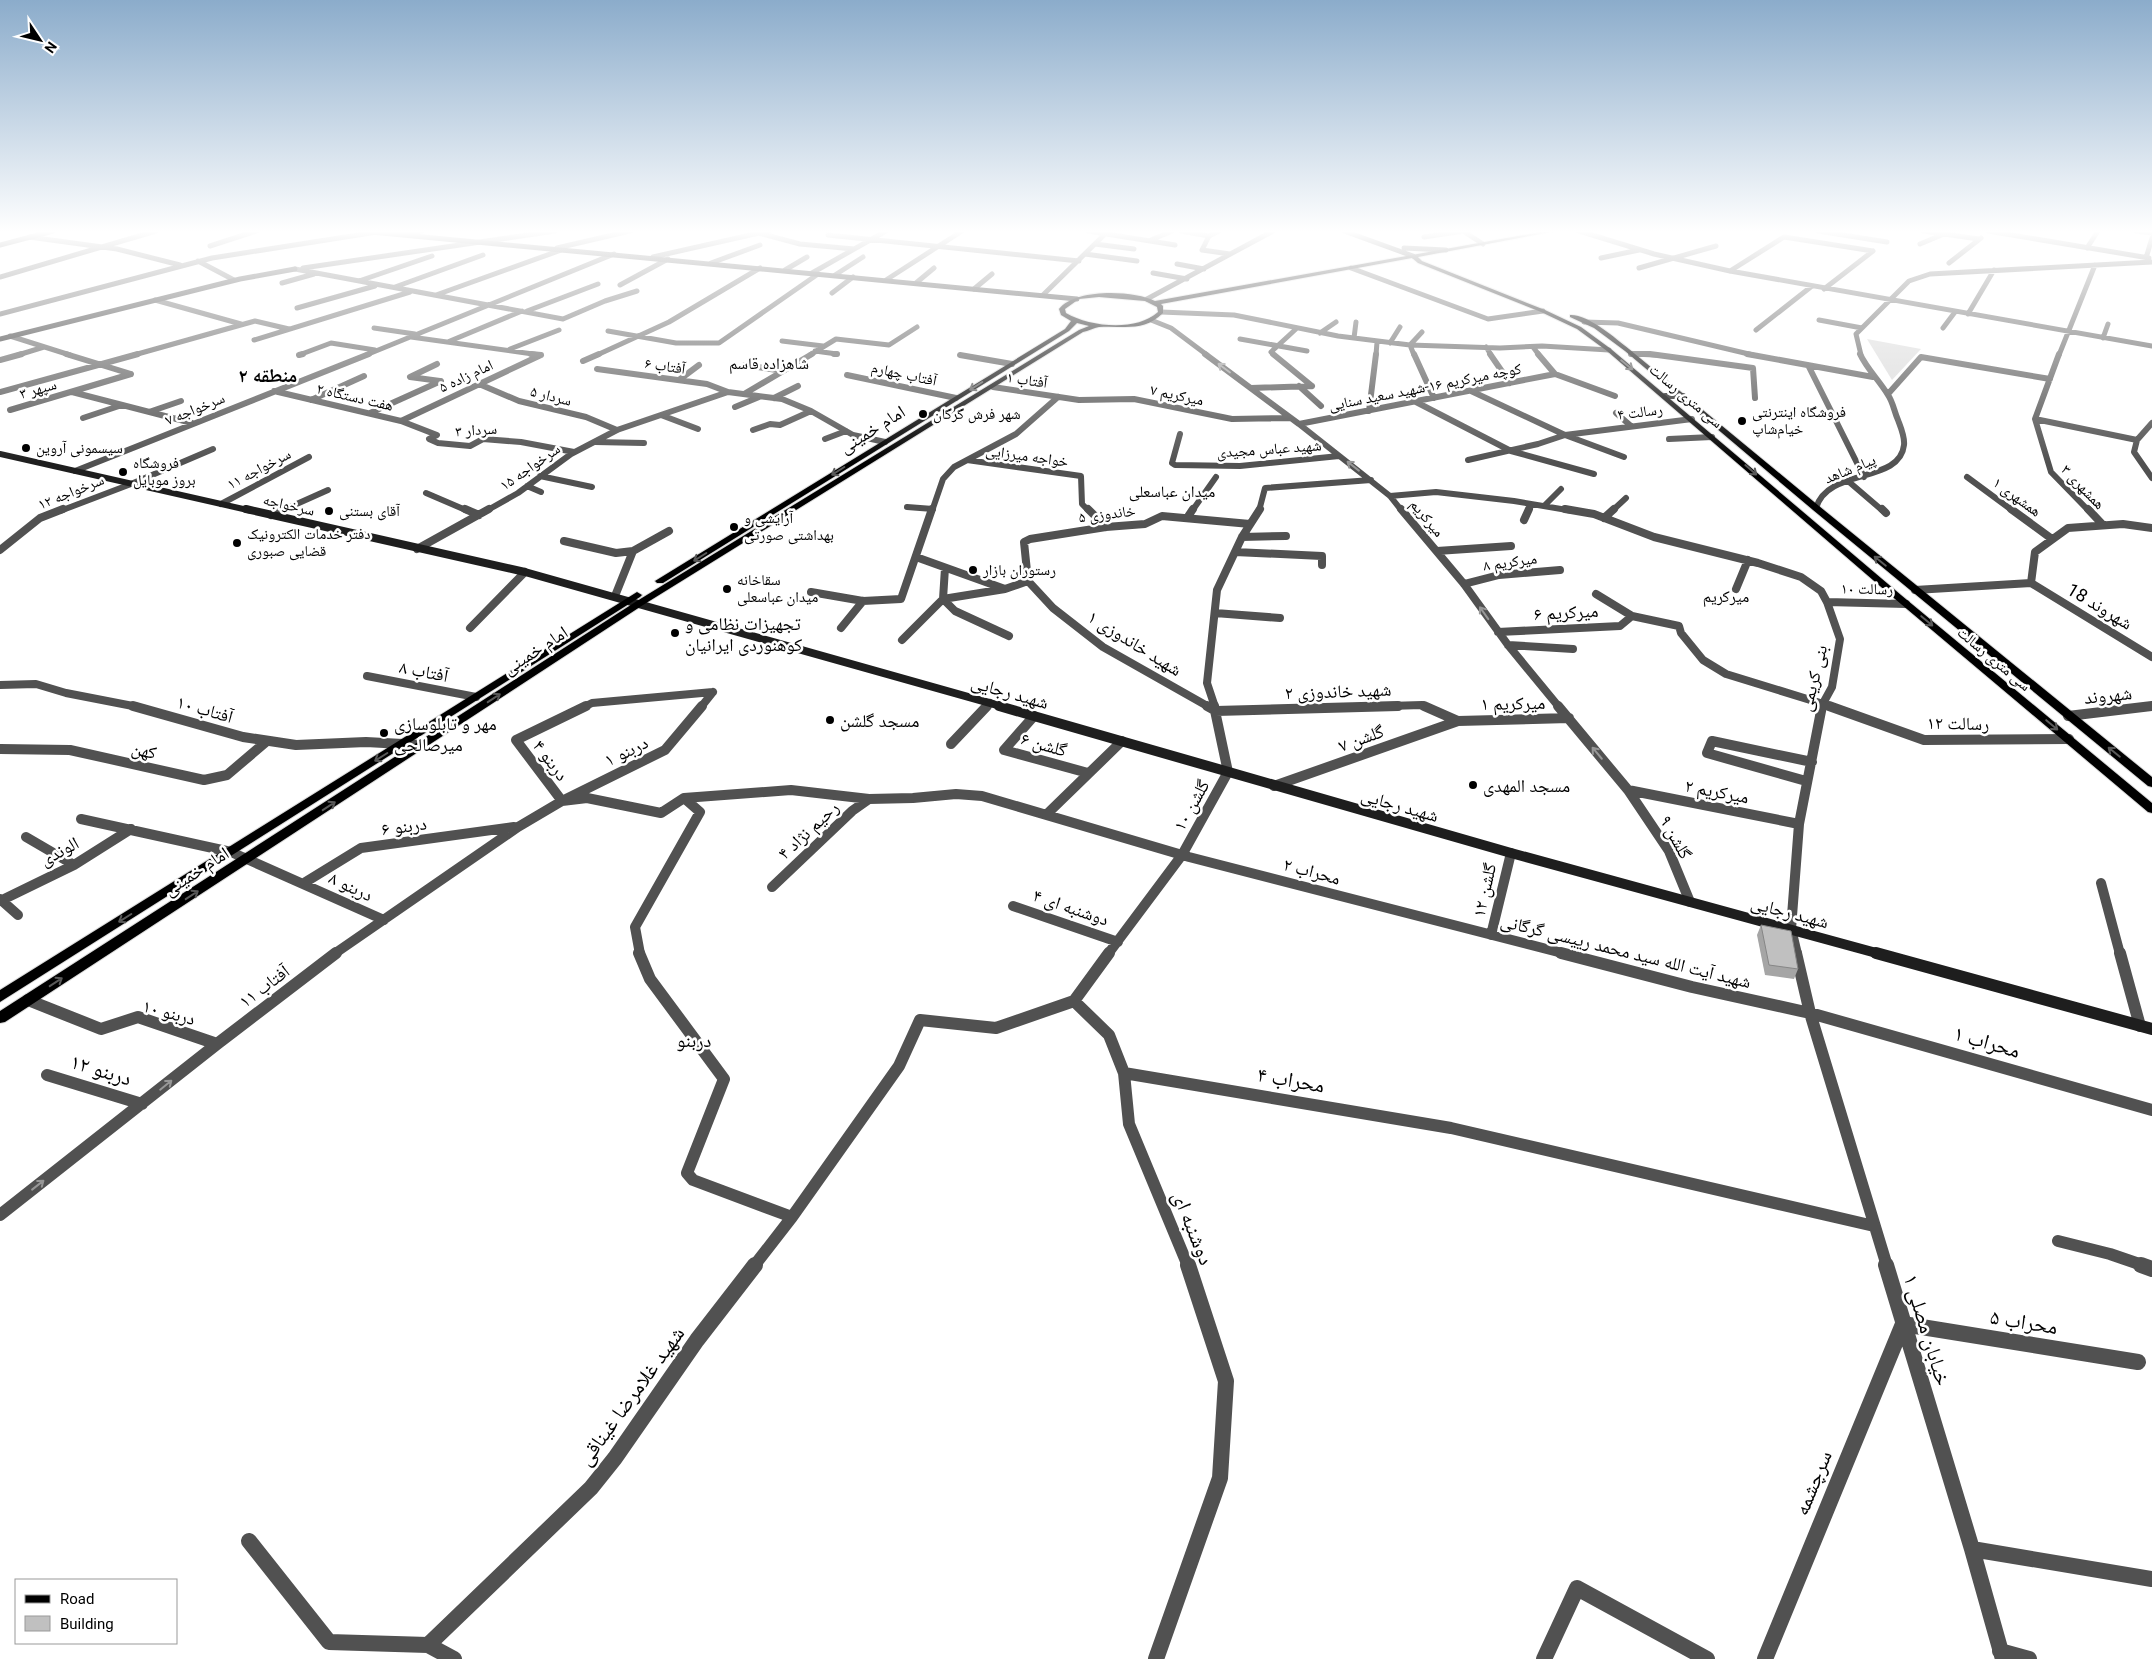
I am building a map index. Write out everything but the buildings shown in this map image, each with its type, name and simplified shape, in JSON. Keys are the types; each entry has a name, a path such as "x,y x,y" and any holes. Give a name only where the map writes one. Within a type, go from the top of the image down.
{"main road":[{"path":"0,339 121,308"},
{"path":"1063,308 1067,317 1075,321 1098,325 1124,326 1151,320 1161,312 1160,308"},
{"name":"سی متری رسالت","path":"1537,308 1579,328 1609,350 1692,419 1906,604 2152,808"},
{"name":"سی متری رسالت","path":"1551,308 1596,327 1631,354 2068,716 2152,782"},
{"name":"امام خمینی","path":"0,1018 249,858 635,602 885,442 1067,330 1075,321"},
{"name":"امام خمینی","path":"0,997 476,697 993,388 1081,331 1098,325"},
{"path":"1665,396 1683,396"},
{"name":"سرخواجه","path":"0,454 525,572 635,602"},
{"name":"شهید رجایی","path":"635,602 755,638 990,703 1511,853 1791,928 2152,1029"}],"street":[{"path":"0,314 21,308"},
{"path":"185,308 241,324"},
{"path":"254,340 356,308"},
{"name":"سرخواجه ۷","path":"75,471 482,308"},
{"path":"510,308 563,319 588,308"},
{"path":"450,342 531,308"},
{"path":"583,361 670,322 693,308"},
{"path":"608,331 676,343 719,343 766,308"},
{"path":"1460,308 1488,319 1543,311"},
{"path":"1756,330 1783,308"},
{"path":"1819,320 1862,328 1882,308"},
{"path":"1936,308 2152,346"},
{"path":"1968,314 1971,308"},
{"path":"2077,308 2035,418 2137,440"},
{"path":"1161,312 1234,315 1320,333 1410,345 1609,350"},
{"path":"1943,328 1955,312"},
{"name":"میرکریم","path":"1151,320 1171,328 1299,424 1390,496 1464,584 1508,645 1628,790"},
{"path":"0,392 254,321 289,329"},
{"path":"1320,333 1336,322"},
{"path":"1354,338 1356,322"},
{"path":"1584,322 1618,323 1742,353 1809,367 1873,377"},
{"path":"2103,338 2108,324"},
{"path":"744,394 836,339 889,345 917,327"},
{"path":"1390,343 1400,327"},
{"path":"374,328 413,336 509,350 559,330"},
{"path":"1251,388 1312,386 1271,352 1297,328"},
{"name":"پیام شاهد","path":"1816,508 1820,495 1835,485 1877,473 1896,462 1904,451 1906,439 1888,394 1873,377 1855,342 1856,334 1862,328"},
{"path":"1410,345 1422,332"},
{"path":"10,336 100,364"},
{"path":"1240,339 1308,351"},
{"path":"782,341 823,346"},
{"path":"1369,411 1377,342"},
{"path":"299,355 331,343 376,351"},
{"path":"1410,345 1434,398"},
{"path":"0,360 45,347"},
{"path":"1486,347 1510,383"},
{"path":"1533,347 1555,374 1615,396"},
{"name":"۵ امام زاده","path":"401,420 541,355 509,350"},
{"path":"815,351 837,354"},
{"path":"960,354 1012,364"},
{"path":"1631,354 1650,354 1753,368 1755,398"},
{"path":"1888,394 1922,357 2050,379"},
{"name":"۳ سپهر","path":"10,410 130,374 100,364"},
{"path":"370,413 441,381 410,377 437,364"},
{"path":"679,380 699,365"},
{"path":"745,365 782,371"},
{"path":"1809,367 1864,476"},
{"name":"آفتاب ۶","path":"597,369 707,384 728,392"},
{"name":"کوچه میرکریم ۱۶-شهید سعید سنایی","path":"1299,424 1555,374"},
{"name":"آفتاب چهارم","path":"847,375 956,398"},
{"path":"312,400 364,376"},
{"name":"۵ سردار","path":"479,384 519,401 586,417 617,430"},
{"path":"774,398 798,386"},
{"path":"1298,386 1321,406"},
{"name":"۱ آفتاب","path":"993,388 1058,397"},
{"path":"1134,399 1136,389"},
{"name":"هفت دستگاه ۲","path":"274,391 401,420"},
{"path":"1471,391 1565,435 1624,457"},
{"path":"72,392 192,423"},
{"path":"728,392 782,399 810,411 853,435 885,442"},
{"name":"سرخواجه ۱۵","path":"417,549 527,486 574,452 617,430 728,392"},
{"path":"735,407 760,396"},
{"path":"811,592 862,601 901,599 943,479 954,467 1016,434 1058,397"},
{"name":"۷ میرکریم","path":"1058,397 1079,400 1134,399 1232,418 1291,418"},
{"path":"149,412 181,401"},
{"path":"1416,402 1511,451 1594,474"},
{"path":"83,418 122,405"},
{"path":"753,430 770,424 780,425 810,411"},
{"path":"1616,413 1631,426"},
{"path":"661,415 698,430"},
{"name":"۳ همشهری","path":"2035,418 2050,472 2103,525"},
{"name":"۴ رسالت","path":"1468,460 1511,451 1565,435 1692,419"},
{"name":"۳ سردار","path":"401,420 437,435 429,439 438,443 470,446 483,438 521,442 574,452"},
{"path":"2152,423 2137,440 2134,452 2152,478"},
{"path":"825,439 846,432"},
{"name":"شهید عباس مجیدی","path":"1180,434 1172,463 1175,465 1240,466 1340,456"},
{"path":"1669,439 1712,437"},
{"path":"594,442 644,443"},
{"name":"۱۲ سرخواجه","path":"0,550 40,518 131,484 213,449"},
{"name":"۱۱ سرخواجه","path":"221,504 309,457"},
{"name":"خواجه میرزایی","path":"967,460 1081,476 1082,504 1106,527"},
{"path":"540,476 592,487"},
{"path":"1187,518 1216,477"},
{"name":"۱ همشهری","path":"1966,477 2052,540"},
{"path":"1228,772 1216,711 1208,683 1217,590 1242,536 1260,509 1265,488 1372,480"},
{"path":"1848,481 1886,513"},
{"path":"527,486 541,492"},
{"path":"271,515 328,490"},
{"path":"1544,506 1561,490"},
{"name":"بنی کریمی","path":"1390,496 1436,492 1594,514 1654,537 1748,560 1801,577 1821,591 1827,602 1840,639 1832,687 1822,703 1812,762 1806,781 1799,824 1791,928 1810,1013"},
{"path":"426,493 479,514"},
{"path":"1604,518 1626,498"},
{"path":"1524,520 1531,504"},
{"path":"907,507 933,509"},
{"name":"خاندوزی ۵","path":"1028,581 1024,542 1026,540 1106,527 1145,524 1162,516 1250,524"},
{"path":"1915,590 2031,583 2035,552 2068,528 2123,524 2152,528"},
{"path":"564,541 616,553 633,551 669,531"},
{"path":"1242,536 1286,536"},
{"path":"1669,552 1677,543"},
{"path":"1437,551 1511,546"},
{"path":"615,596 633,551"},
{"path":"1235,552 1322,556 1322,566"},
{"path":"916,557 1004,589"},
{"path":"1736,589 1748,560"},
{"path":"945,568 943,599 955,611 1009,636"},
{"name":"۸ میرکریم","path":"1464,584 1498,575 1560,570"},
{"path":"470,628 525,572"},
{"path":"902,640 943,599 1004,589 1028,581"},
{"name":"۱ شهید خاندوزی","path":"1028,581 1053,608 1103,647 1216,711"},
{"name":"شهروند 18","path":"2031,583 2152,657"},
{"name":"۱۲ رسالت","path":"1596,594 1632,616 1679,626 1681,633 1703,660 1726,674 1822,703 1924,740 2069,740"},
{"path":"841,628 862,601"},
{"name":"۱۰ رسالت","path":"1827,602 1906,604"},
{"path":"1215,612 1280,618"},
{"name":"میرکریم ۶","path":"1498,632 1620,626 1632,616"},
{"path":"1508,645 1573,649"},
{"name":"آفتاب ۸","path":"366,676 476,697"},
{"name":"۱۰ آفتاب","path":"0,685 36,684 66,693 131,705 243,737 296,745 366,742 421,745"},
{"name":"۴ دربنو","path":"562,801 516,740 592,703 713,692"},
{"name":"دربنو ۱","path":"562,801 665,750 713,692"},
{"path":"951,744 990,703"},
{"name":"۲ شهید خاندوزی","path":"1216,711 1422,705 1458,721"},
{"name":"شهروند","path":"2068,716 2152,706"},
{"name":"۶ گلشن","path":"1034,716 1004,750 1088,774"},
{"name":"۱ میرکریم","path":"1458,721 1569,718"},
{"name":"۷ گلشن","path":"1274,786 1458,721"},
{"name":"کهن","path":"5,749 70,750 204,780 227,776 267,740"},
{"path":"1047,814 1122,741"},
{"path":"1806,781 1707,753 1712,741 1812,762"},
{"path":"0,754 5,749"},
{"name":"۱۰ گلشن","path":"1182,855 1228,772"},
{"name":"۲ محراب","path":"684,798 791,790 869,800 956,794 982,796 1182,855 1434,920"},
{"name":"۲ میرکریم","path":"1628,790 1799,824"},
{"name":"۹ گلشن","path":"1628,790 1669,851 1690,902"},
{"path":"562,801 587,798 661,813 684,798 700,812 635,927 639,953 650,979 724,1079 722,1088 686,1173 693,1180 792,1217"},
{"name":"رحیم نژاد ۴","path":"772,887 852,811 869,800"},
{"name":"آفتاب ۱۱","path":"0,1215 332,956 518,827 562,801"},
{"name":"۸ دربنو","path":"81,819 231,852 249,858 384,920"},
{"name":"۶ دربنو","path":"304,883 360,848 518,827"},
{"name":"الوندی","path":"18,915 1,900 74,865 131,829"},
{"path":"26,837 74,865"},
{"name":"۱۲ گلشن","path":"1492,935 1511,853"},
{"path":"1074,1001 1182,855"},
{"path":"2100,882 2140,1026"},
{"name":"۴ دوشنبه ای","path":"1013,906 1118,942"},
{"name":"شهید آیت الله سید محمد رییسی گرگانی","path":"1434,920 1692,987 1810,1013"},
{"name":"۱۰ دربنو","path":"28,1000 101,1028 138,1017 217,1044"},
{"name":"شهید غلامرضا غیناقی","path":"428,1644 591,1488 615,1458 697,1340 792,1217 899,1066 920,1020 996,1028 1074,1001"},
{"name":"دوشنبه ای","path":"1074,1001 1108,1035 1124,1073 1129,1124 1182,1248 1226,1381 1220,1478 1156,1659"},
{"name":"۱ محراب","path":"1810,1013 2152,1110"},
{"name":"خیابان مصلی ۱","path":"1810,1013 1972,1549 2002,1655"},
{"name":"۴ محراب","path":"1124,1073 1451,1128 1874,1226"},
{"name":"۱۲ دربنو","path":"48,1074 142,1104"},
{"path":"2058,1241 2110,1254 2152,1269"},
{"name":"۵ محراب","path":"1903,1324 2138,1362"},
{"name":"سرچشمه","path":"1765,1659 1903,1324"},
{"path":"249,1541 330,1642 428,1644 454,1659"},
{"path":"1972,1549 2152,1579"},
{"path":"1544,1659 1577,1588 1707,1659"},
{"path":"2002,1655 2029,1659"}],"shaded area":[{"path":"1867,339 1921,349 1892,380"}],"place":[{"name":"شهر فرش گرگان","path":"923,414"},
{"name":"فروشگاه اینترنتی خیام‌شاپ","path":"1742,421"},
{"name":"سیسمونی آروین","path":"26,448"},
{"name":"فروشگاه بروز موبایل","path":"123,472"},
{"name":"آقای بستنی","path":"329,511"},
{"name":"آرایشی و بهداشتی صورتی","path":"734,527"},
{"name":"دفتر خدمات الکترونیک قضایی صبوری","path":"237,543"},
{"name":"رستوران بازار","path":"973,570"},
{"name":"سقاخانه میدان عباسعلی","path":"727,589"},
{"name":"تجهیزات نظامی و کوهنوردی ایرانیان","path":"675,633"},
{"name":"مسجد گلشن","path":"830,720"},
{"name":"مهر و تابلوسازی میرصالحی","path":"384,733"},
{"name":"مسجد المهدی","path":"1473,785"}],"district":[{"name":"شاهزاده قاسم","path":"769,363"},
{"name":"منطقه ۲","path":"268,375"},
{"name":"میدان عباسعلی","path":"1172,491"},
{"name":"میرکریم","path":"1726,596"},
{"name":"دربنو","path":"694,1040"}]}
